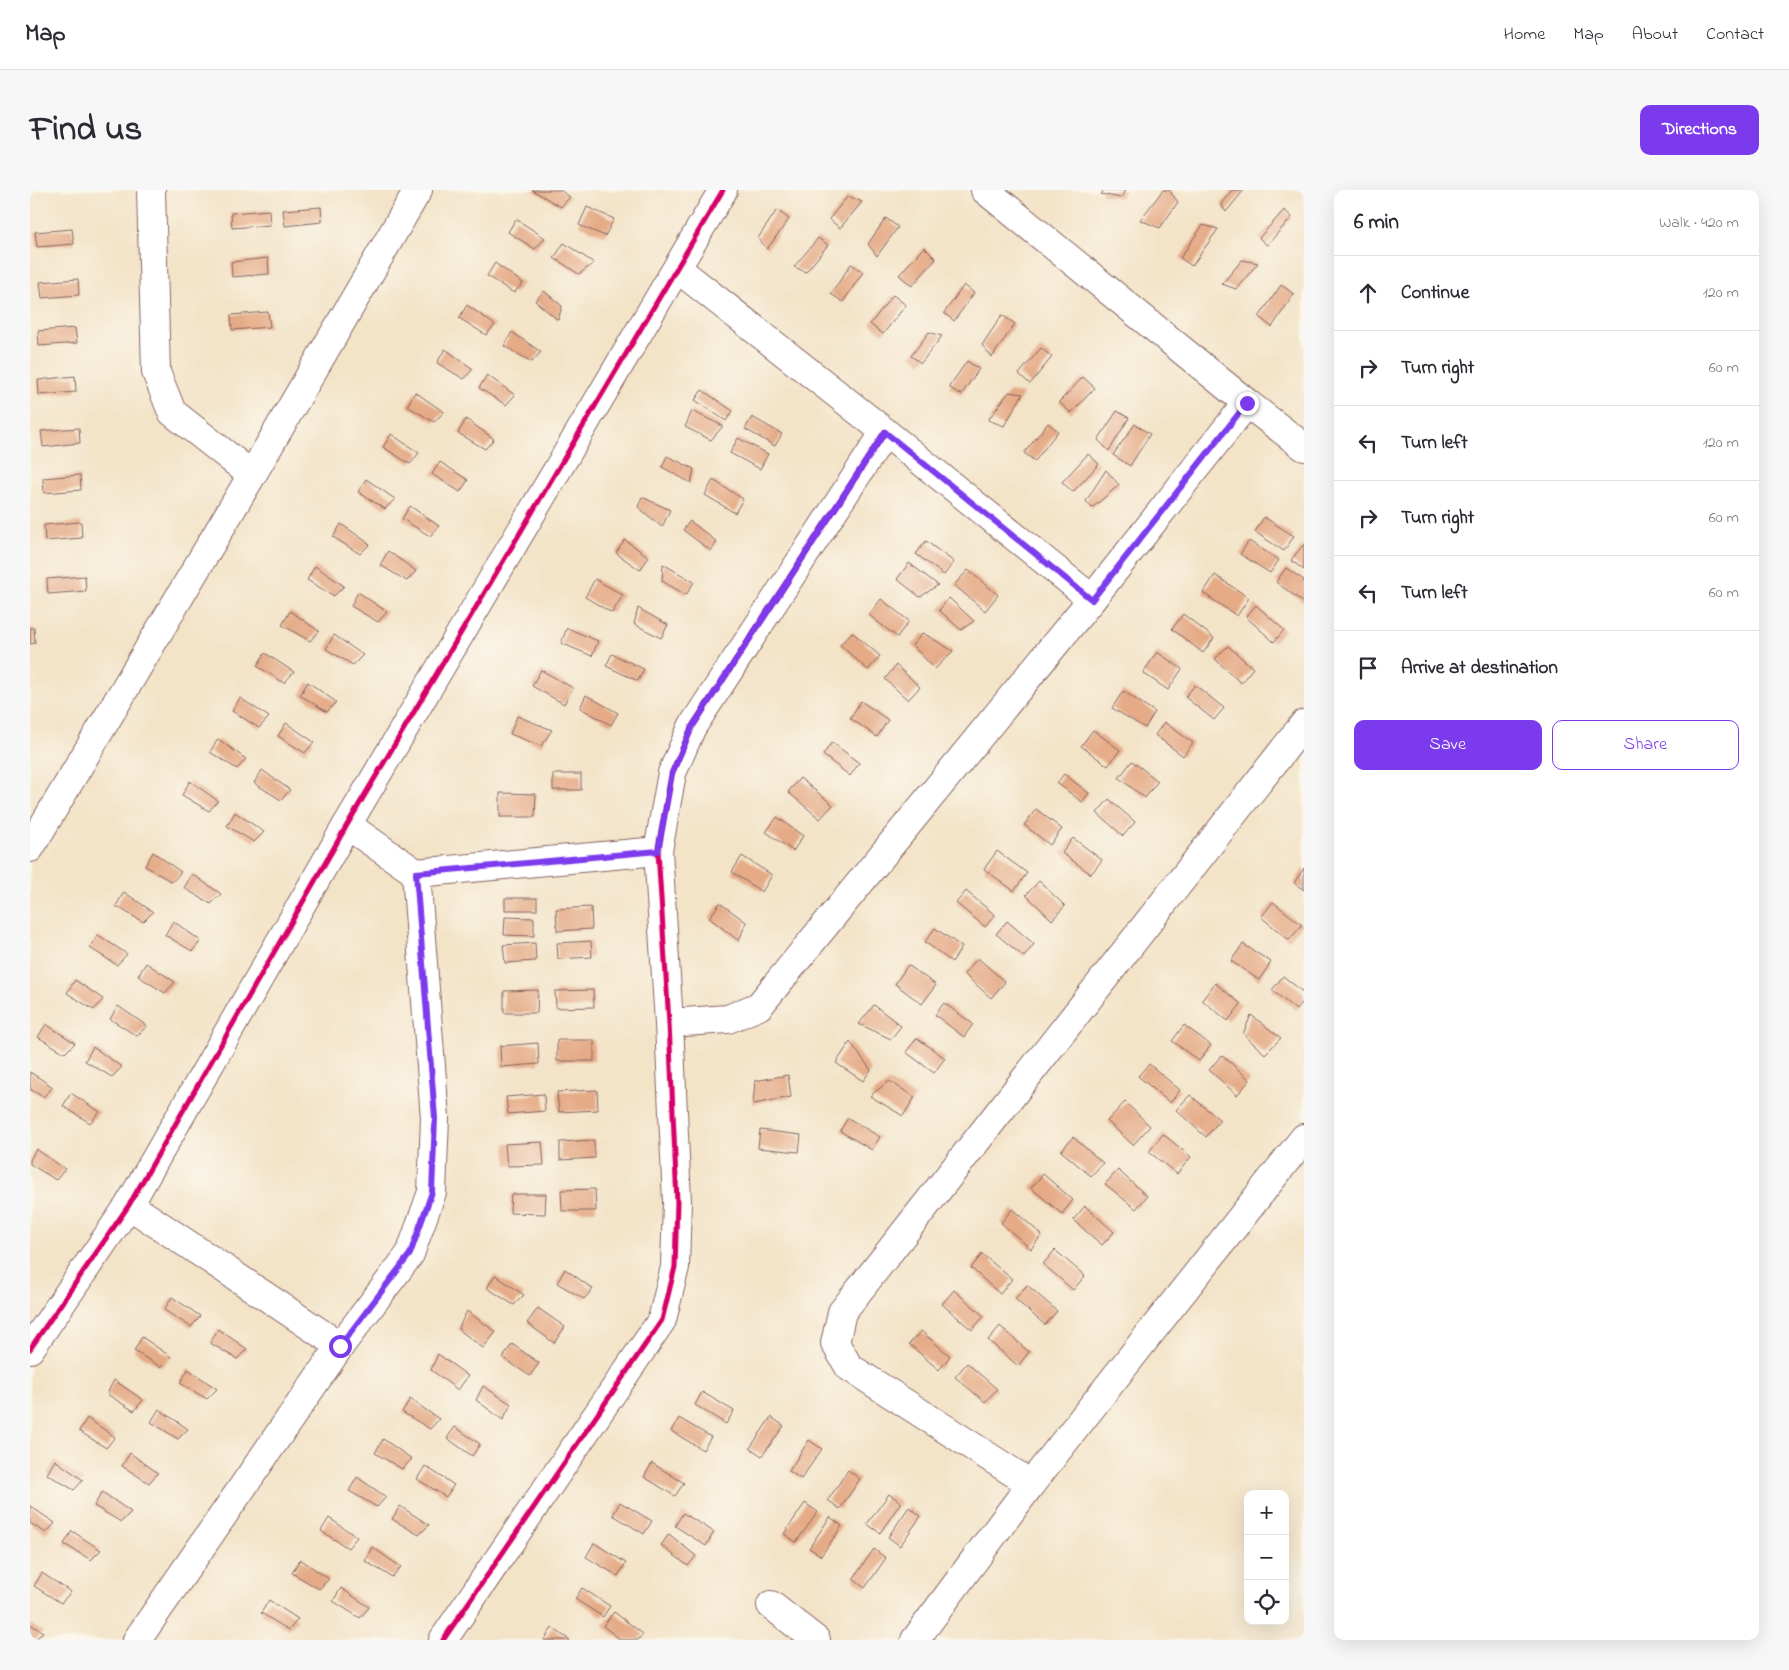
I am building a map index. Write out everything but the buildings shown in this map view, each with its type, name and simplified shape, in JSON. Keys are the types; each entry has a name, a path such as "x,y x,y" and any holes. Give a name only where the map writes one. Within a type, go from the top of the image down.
{"street":[{"path":"150,190 156,372 172,412 252,475"},
{"path":"31,845 252,475 418,190"},
{"path":"30,1349 38,1321 129,1205 347,826 678,270 723,190"},
{"path":"985,190 1304,447"},
{"path":"678,270 885,432 1092,600"},
{"path":"669,1023 728,1019 759,1006 1092,600 1247,403"},
{"path":"443,1640 662,1320 675,1267 677,1202 669,1023 658,851 672,773 692,727 885,432"},
{"path":"1031,1484 849,1367 835,1343 842,1312 1304,724"},
{"path":"347,826 416,873 658,851"},
{"path":"137,1640 340,1346 410,1254 432,1192 435,1118 416,873"},
{"path":"915,1640 1031,1484 1304,1138"},
{"path":"129,1205 340,1346"},
{"path":"771,1605 816,1640"}],"cycle path":[{"path":"30,1349 129,1205 347,825 723,190"},
{"path":"443,1640 662,1320 675,1267 677,1202 669,1023 658,851 672,773 692,727 885,432"}],"route":[{"path":"340,1346 410,1254 432,1192 435,1118 416,873 658,851 672,773 692,727 885,432 1092,600 1247,403"}]}
